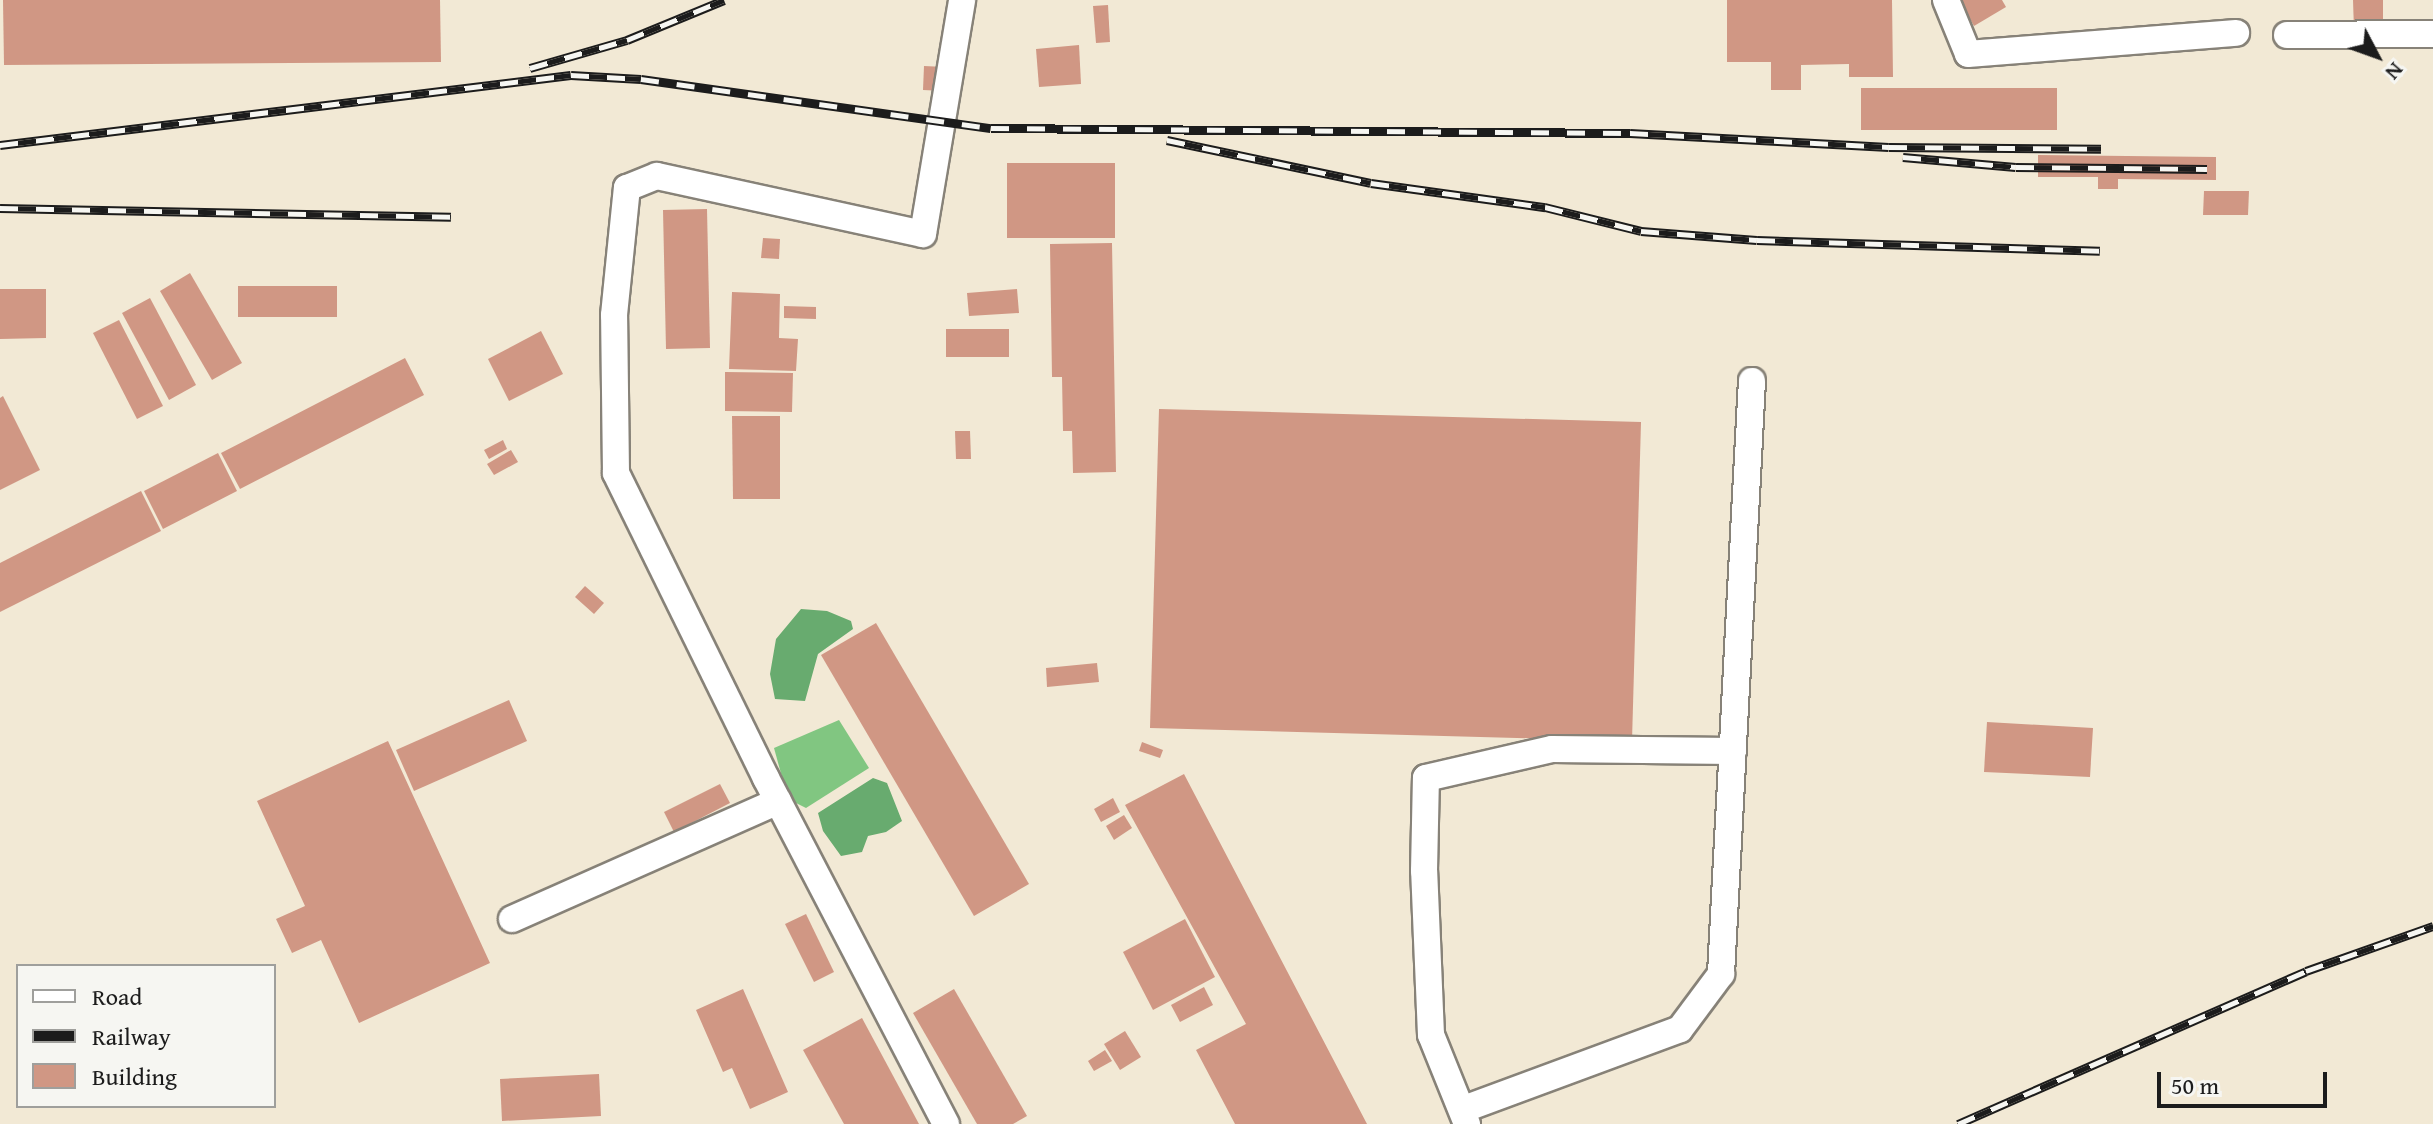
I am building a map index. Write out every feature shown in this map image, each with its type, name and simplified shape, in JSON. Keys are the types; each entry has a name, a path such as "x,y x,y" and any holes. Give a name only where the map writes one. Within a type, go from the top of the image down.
{"street":[{"path":"946,1124 778,801 616,473 614,315 627,188 657,176 923,234 962,0"},
{"path":"1946,0 1968,54 2236,33"},
{"path":"2287,35 2433,34"},
{"path":"1733,751 1552,749 1426,778 1424,871 1431,1035 1465,1117 1680,1029 1721,974 1733,751 1752,381"},
{"path":"512,919 778,801"}],"green space":[{"path":"801,609 827,611 851,621 853,629 818,654 805,701 775,699 770,674 776,639"},
{"path":"839,720 869,768 806,808 788,799 774,748"},
{"path":"873,778 887,783 902,821 886,832 868,836 862,852 841,856 823,831 818,813"}],"building":[{"path":"3,0 440,0 441,62 4,65"},
{"path":"1727,0 1892,0 1893,77 1849,77 1849,64 1801,65 1801,90 1771,90 1771,62 1727,62"},
{"path":"1959,0 2002,0 2006,7 1974,26"},
{"path":"2353,0 2383,0 2383,29 2354,30"},
{"path":"1108,5 1110,42 1096,43 1093,6"},
{"path":"1079,45 1081,84 1039,87 1036,49"},
{"path":"924,66 945,67 944,91 923,90"},
{"path":"1861,88 2057,88 2057,130 1861,130"},
{"path":"2038,155 2216,157 2216,180 2118,179 2118,189 2098,189 2098,177 2038,177"},
{"path":"1007,163 1115,163 1115,238 1007,238"},
{"path":"2204,191 2249,191 2248,215 2203,215"},
{"path":"707,209 710,348 666,349 663,210"},
{"path":"763,238 780,239 779,259 761,258"},
{"path":"1112,243 1116,472 1073,473 1072,431 1063,431 1062,377 1052,377 1050,244"},
{"path":"190,273 242,363 212,380 160,291"},
{"path":"238,286 337,286 337,317 238,317"},
{"path":"0,289 46,289 46,338 0,339"},
{"path":"1017,289 1019,313 969,316 967,293"},
{"path":"732,292 780,294 779,338 798,339 796,371 729,369"},
{"path":"150,298 196,385 169,400 122,313"},
{"path":"784,306 816,307 816,319 784,318"},
{"path":"119,320 163,406 137,419 93,333"},
{"path":"946,329 1009,329 1009,357 946,357"},
{"path":"541,331 563,374 509,401 488,359"},
{"path":"405,358 424,395 240,489 221,453"},
{"path":"725,372 793,373 792,412 725,411"},
{"path":"3,396 40,470 0,490 0,398"},
{"path":"1159,409 1641,422 1632,741 1150,728"},
{"path":"732,416 780,416 780,499 733,499"},
{"path":"955,431 970,431 971,459 956,459"},
{"path":"503,440 507,449 489,459 484,450"},
{"path":"511,450 518,462 494,475 487,464"},
{"path":"218,453 237,491 163,529 144,491"},
{"path":"141,491 161,531 0,612 0,563"},
{"path":"585,586 604,603 594,614 575,597"},
{"path":"876,623 1029,884 974,916 821,655"},
{"path":"1097,663 1099,682 1047,687 1046,668"},
{"path":"509,700 527,741 414,791 396,750"},
{"path":"1987,722 2093,728 2090,777 1984,772"},
{"path":"388,741 490,963 359,1023 321,940 292,953 276,919 305,906 257,801"},
{"path":"1142,742 1163,750 1160,758 1139,751"},
{"path":"1184,774 1367,1124 1235,1124 1196,1050 1246,1024 1125,805"},
{"path":"720,784 730,803 674,832 664,812"},
{"path":"1113,798 1120,812 1101,822 1094,809"},
{"path":"1124,815 1132,828 1114,840 1106,826"},
{"path":"806,914 834,972 814,982 785,924"},
{"path":"1185,919 1215,977 1153,1010 1123,952"},
{"path":"1204,987 1213,1005 1180,1022 1171,1005"},
{"path":"743,989 788,1092 750,1109 732,1068 723,1072 696,1010"},
{"path":"954,989 1027,1116 1013,1124 977,1124 913,1013"},
{"path":"862,1018 919,1124 844,1124 803,1050"},
{"path":"1125,1031 1141,1057 1120,1070 1104,1044"},
{"path":"1105,1050 1112,1061 1094,1071 1088,1061"},
{"path":"599,1074 601,1116 502,1121 500,1079"}],"railway":[{"path":"530,68 627,40 724,0"},
{"path":"0,145 571,75 641,79 991,128 1630,133 1889,147 2101,149"},
{"path":"1167,140 1371,183 1545,207 1641,231 1757,240 2100,251"},
{"path":"1903,157 2016,167 2207,169"},
{"path":"0,208 451,217"},
{"path":"1958,1124 2306,971 2433,926"}]}
